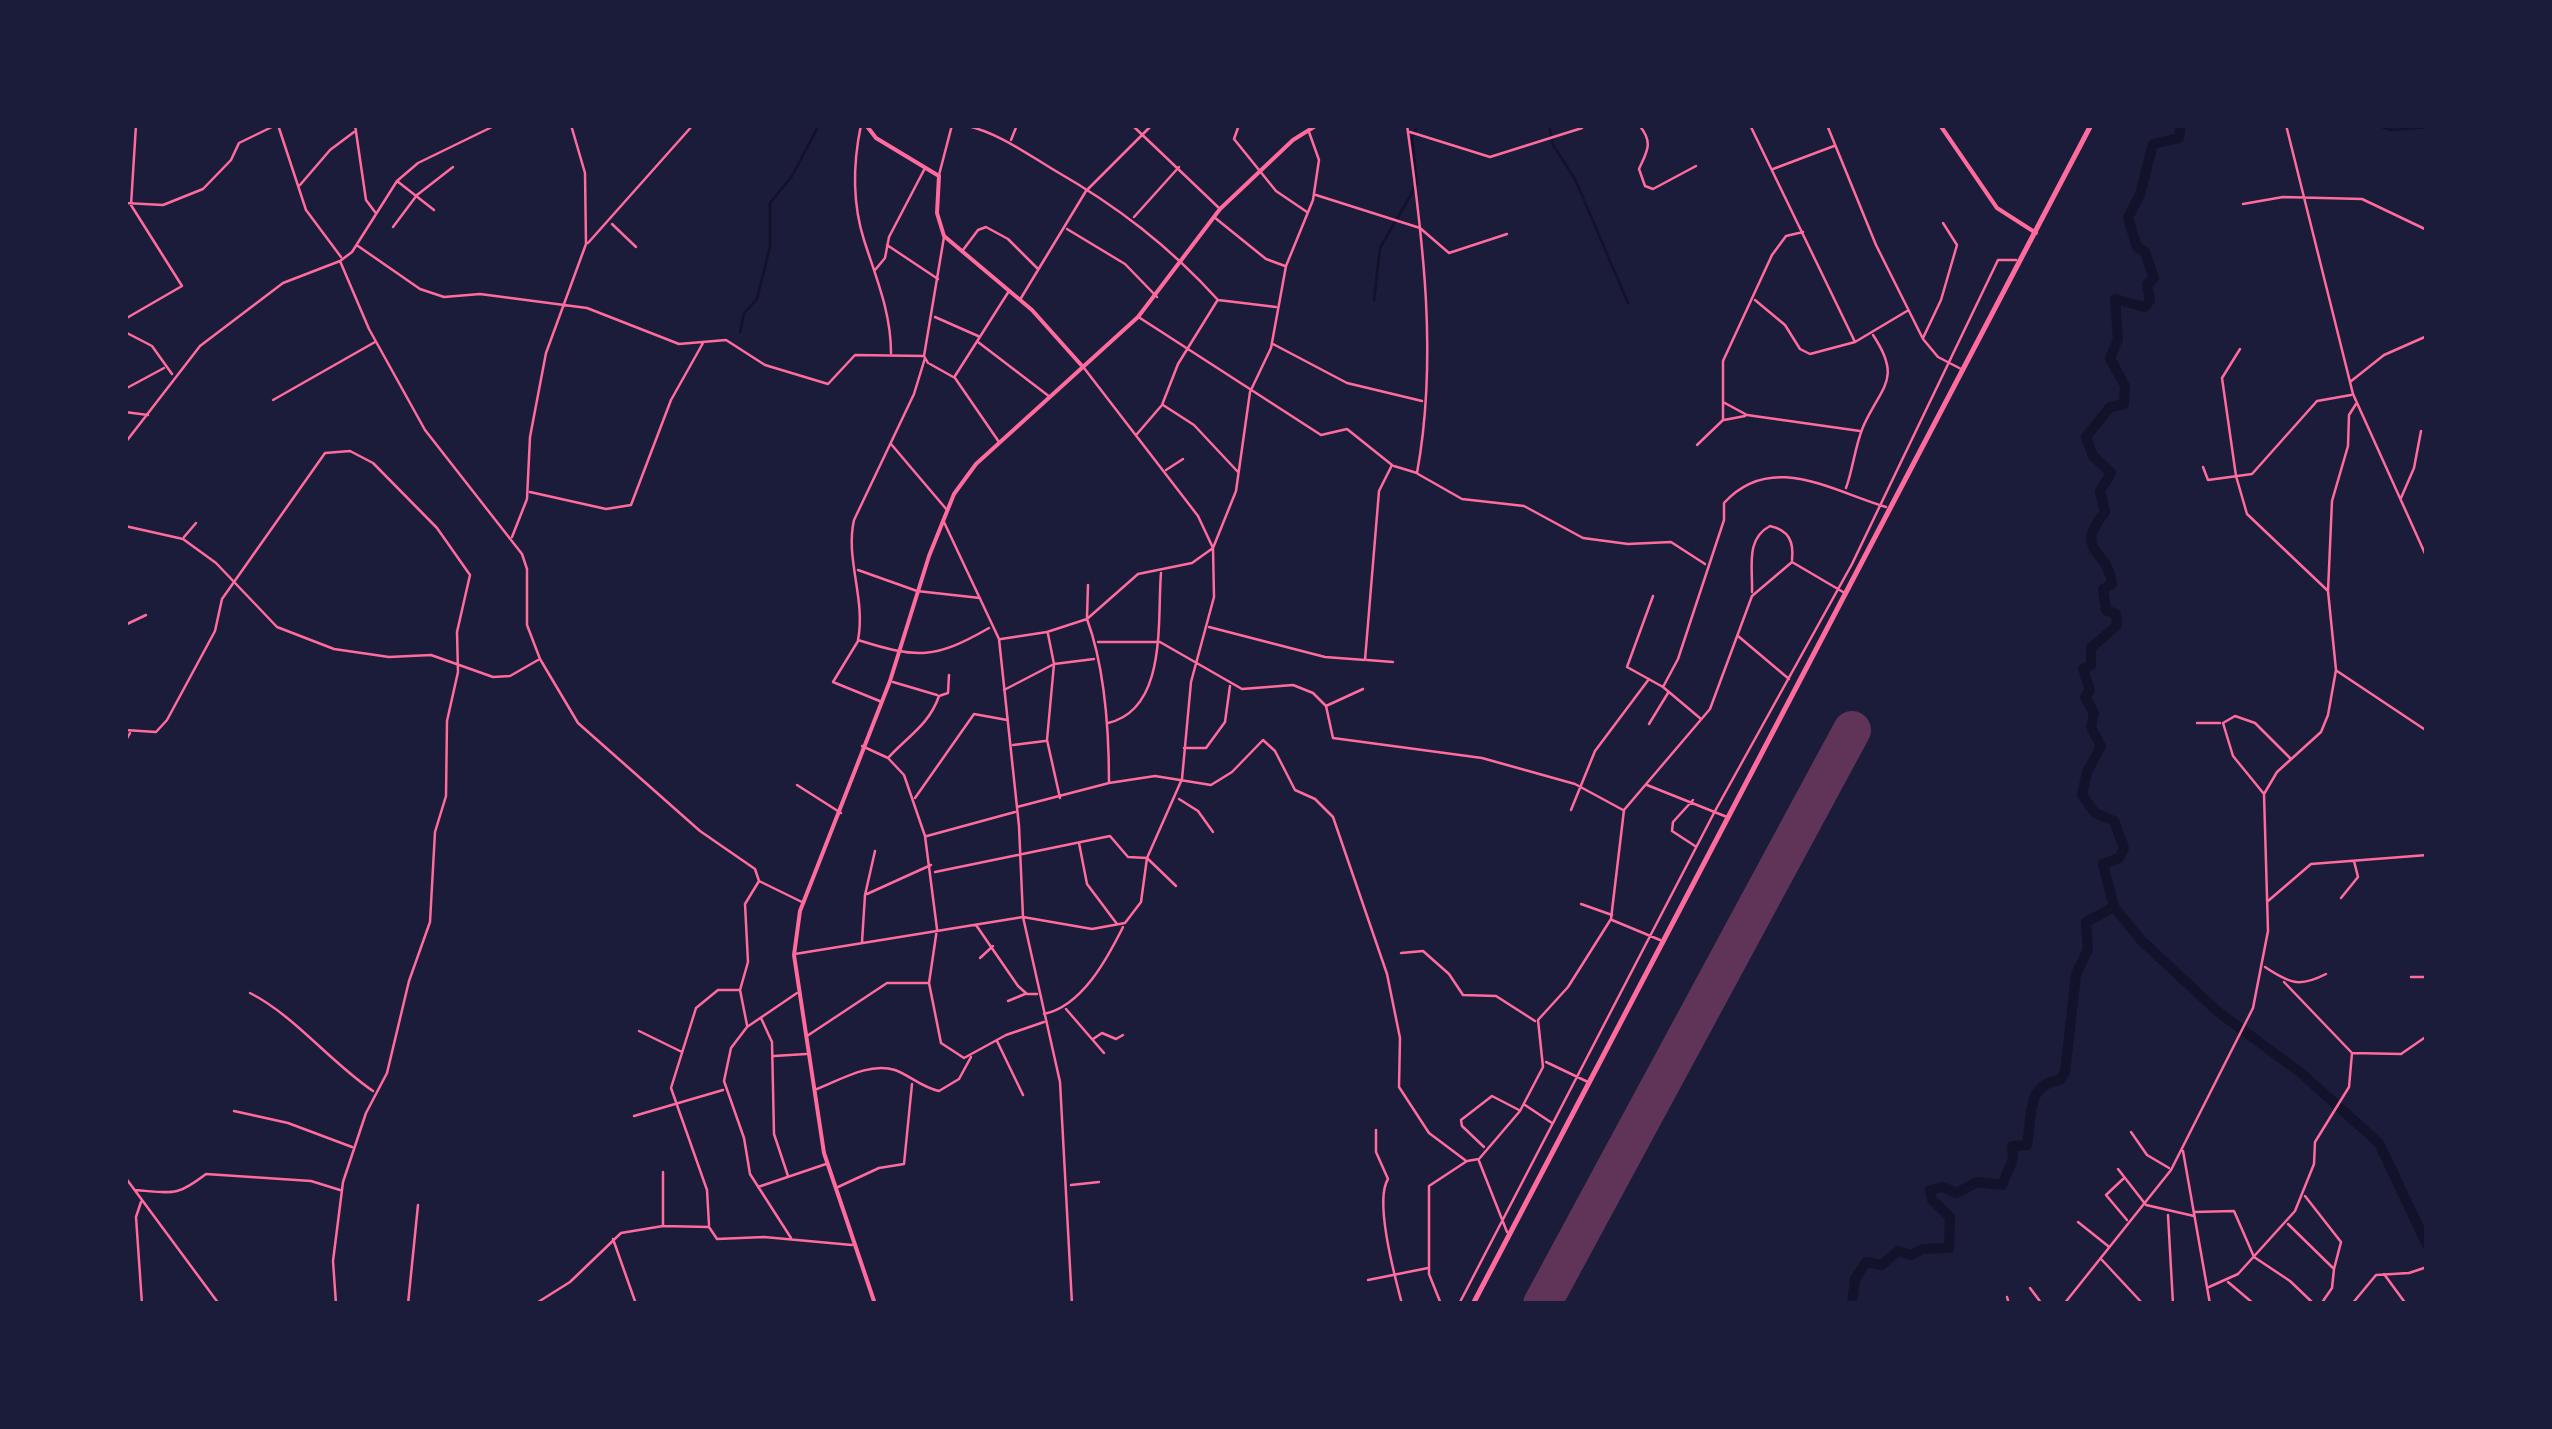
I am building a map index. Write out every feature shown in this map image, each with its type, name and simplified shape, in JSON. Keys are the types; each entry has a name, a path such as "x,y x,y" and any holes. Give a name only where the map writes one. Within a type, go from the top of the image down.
{"highway":[{"path":"1473,1304 2091,125"}],"street":[{"path":"125,319 182,286 128,204 136,125"},
{"path":"128,204 163,205 203,189 231,160 239,143 277,125 306,210 342,260 377,341 433,442 512,537 527,569 526,616 540,659 585,731 626,762 700,831 755,869 759,882 804,902"},
{"path":"355,125 366,200 376,213"},
{"path":"125,443 200,346 283,283 342,260 358,246 397,181 418,163 496,125"},
{"path":"512,537 528,492 530,438 561,305 577,277 586,244 587,190 571,125"},
{"path":"586,244 610,222 651,167 693,125"},
{"path":"863,125 876,138 939,176"},
{"path":"863,125 854,184 862,236 889,318 891,354"},
{"path":"882,702 833,682 858,640 863,615 851,536 854,520 925,360 944,236 936,213 939,176 952,125"},
{"path":"964,125 1011,142 1090,187 1183,262 1218,300 1277,308"},
{"path":"1011,142 1017,125"},
{"path":"1132,125 1180,166 1220,209"},
{"path":"1020,300 1090,187 1152,125"},
{"path":"1239,125 1234,138 1276,191 1308,212"},
{"path":"875,1304 828,1164 797,993 794,955 804,902 890,681 943,520 968,473 1138,317 1220,209 1261,168 1317,125"},
{"path":"1407,125 1427,311 1416,473"},
{"path":"1639,125 1649,140 1648,154 1638,168 1645,186 1653,189 1696,166"},
{"path":"1750,125 1856,342"},
{"path":"1827,125 1923,339 1950,365 1964,371"},
{"path":"1940,125 1997,208 2036,233"},
{"path":"2286,125 2349,384 2427,558"},
{"path":"1408,132 1490,157 1582,128"},
{"path":"999,639 1048,632 1087,619 1138,574 1192,563 1213,548 1228,518 1250,392 1272,344 1286,266 1314,195 1319,160 1308,131"},
{"path":"300,185 330,150 355,132"},
{"path":"1771,170 1800,155 1834,146"},
{"path":"1132,218 1180,166"},
{"path":"393,227 415,198 454,167"},
{"path":"875,270 885,258 887,245 924,170"},
{"path":"397,181 434,210"},
{"path":"1314,195 1420,228 1454,253 1507,234"},
{"path":"2243,204 2304,196 2368,200 2427,230"},
{"path":"1214,216 1266,259 1286,266"},
{"path":"610,222 636,247"},
{"path":"1923,339 1941,300 1957,244 1942,223"},
{"path":"962,251 978,230 986,228 1008,240 1039,270"},
{"path":"1066,228 1125,264 1156,297"},
{"path":"1723,420 1723,361 1782,240 1803,232"},
{"path":"944,236 1020,300 1084,367 1198,516 1213,548 1215,580 1209,628 1188,698 1182,779 1177,798 1147,858 1141,902 1108,954 1065,1008 1043,1014"},
{"path":"887,245 940,280"},
{"path":"358,246 420,289 444,297 480,294 610,314 679,344 726,340 765,364 828,384 855,355 891,354 925,360 955,378 1000,442"},
{"path":"1458,1304 1592,1054 1715,811 1881,506 1998,260 2023,260"},
{"path":"955,378 1009,292"},
{"path":"1754,299 1789,328 1804,352 1819,353 1856,342 1909,310"},
{"path":"1137,434 1162,404 1186,350 1218,300"},
{"path":"933,316 978,339 1050,398"},
{"path":"1138,317 1321,436 1343,428 1358,434 1392,465 1462,498 1524,506 1583,538 1628,544 1671,542 1706,564"},
{"path":"125,332 145,340 174,376"},
{"path":"1846,490 1860,432 1889,379 1890,364 1872,333"},
{"path":"2349,384 2384,355 2427,336"},
{"path":"273,400 377,341"},
{"path":"528,492 606,509 631,504 671,400 704,342"},
{"path":"1272,344 1347,383 1422,401"},
{"path":"2240,348 2222,378 2236,476 2253,522 2328,591"},
{"path":"125,390 166,367"},
{"path":"2203,467 2208,480 2256,472 2317,401 2353,394"},
{"path":"1722,401 1747,416"},
{"path":"1162,404 1194,425 1238,472"},
{"path":"2064,1304 2171,1170 2253,1008 2264,966 2268,901 2264,794 2277,772 2326,724 2336,670 2328,591 2334,489 2348,446 2349,415 2356,404"},
{"path":"125,412 149,415"},
{"path":"1697,446 1723,420 1747,416 1860,432"},
{"path":"2400,499 2414,468 2421,430"},
{"path":"890,443 947,510"},
{"path":"125,730 156,732 168,720 214,635 219,604 285,515 317,458 325,453 350,451 383,472 437,528 467,568 469,584 456,632 457,685 447,721 446,800 434,842 430,921 409,981 390,1066 354,1148 343,1190 333,1261 336,1304"},
{"path":"1165,471 1183,459"},
{"path":"1365,660 1379,491 1392,465"},
{"path":"1663,687 1678,659 1706,564 1724,520 1724,503 1752,479 1781,474 1824,488 1846,490 1892,509"},
{"path":"943,520 999,639 1017,809 1023,917 1037,994 1060,1082 1072,1304"},
{"path":"182,539 196,524"},
{"path":"125,526 182,539 234,581 254,606 290,633 340,651 431,655 478,674 504,676 540,659"},
{"path":"1537,1022 1563,994 1611,917 1624,810 1715,701 1752,596 1752,552 1760,532 1770,526 1784,531 1792,543 1792,562 1752,596"},
{"path":"1792,562 1848,593"},
{"path":"856,569 917,591 982,598"},
{"path":"1107,724 1130,714 1156,666 1161,572"},
{"path":"1088,585 1087,619 1096,642 1110,783"},
{"path":"1654,596 1627,667 1663,687 1702,719"},
{"path":"125,625 146,615"},
{"path":"858,640 898,653 946,652 991,628"},
{"path":"1209,628 1325,657 1393,662"},
{"path":"1048,632 1054,664 1047,740 1060,799"},
{"path":"1737,635 1789,679"},
{"path":"1096,642 1160,642 1242,689 1294,685 1326,706 1333,738 1467,755 1580,786 1624,810"},
{"path":"1003,690 1054,664 1096,659"},
{"path":"2336,670 2427,731"},
{"path":"890,681 938,696 948,693 949,675"},
{"path":"1571,810 1596,751 1649,678"},
{"path":"1184,748 1206,748 1220,732 1231,684"},
{"path":"1326,706 1363,689"},
{"path":"1649,724 1668,692"},
{"path":"888,758 907,736 928,722 938,696"},
{"path":"914,800 974,714 1006,720"},
{"path":"2197,723 2223,723 2234,716 2246,717 2291,760"},
{"path":"2223,723 2233,756 2264,794"},
{"path":"125,742 131,731"},
{"path":"1011,745 1047,740"},
{"path":"925,836 1142,777 1211,785 1232,772 1263,740 1275,751 1295,790 1329,812 1388,974 1400,1038 1399,1087 1428,1133 1467,1160"},
{"path":"862,746 888,758 904,776 914,800 933,873 937,929 930,983 941,1042 952,1054 972,1056"},
{"path":"796,785 841,814"},
{"path":"1646,785 1693,800 1729,818"},
{"path":"1177,798 1198,811 1213,832"},
{"path":"1693,800 1673,822 1672,831 1697,847"},
{"path":"933,873 1110,836 1128,858 1147,858 1176,886"},
{"path":"1078,842 1087,884 1119,926"},
{"path":"862,944 865,895 875,851"},
{"path":"2268,901 2307,866 2427,854"},
{"path":"2341,898 2358,877 2354,860"},
{"path":"865,895 931,865"},
{"path":"747,1027 740,990 748,962 745,904 759,882"},
{"path":"1581,904 1664,942"},
{"path":"794,955 1023,917 1092,929 1125,923"},
{"path":"975,924 1027,994"},
{"path":"980,958 994,945"},
{"path":"1401,953 1424,951 1463,996 1496,996 1537,1022 1545,1062 1520,1111 1479,1159 1509,1235"},
{"path":"2264,966 2352,1053 2401,1054 2427,1036"},
{"path":"2284,982 2304,984 2326,974"},
{"path":"2412,977 2427,977"},
{"path":"806,1037 887,983 930,983"},
{"path":"740,990 718,990 699,1005 671,1088 707,1190 710,1227 720,1240 792,1239 854,1245"},
{"path":"250,993 272,1004 328,1058 376,1093"},
{"path":"792,1239 750,1174 744,1138 724,1090 731,1048 760,1016 797,993"},
{"path":"1008,1001 1037,994"},
{"path":"1065,1008 1104,1053"},
{"path":"1613,1013 1623,1020"},
{"path":"760,1016 774,1056 774,1134 788,1176"},
{"path":"814,1090 871,1068 891,1069 912,1083 939,1091 950,1088 972,1056 997,1040 1045,1022"},
{"path":"1607,1025 1617,1032"},
{"path":"639,1031 683,1052"},
{"path":"1092,1040 1102,1033 1116,1039 1123,1035"},
{"path":"997,1040 1023,1095"},
{"path":"2209,1287 2227,1281 2287,1223 2304,1195 2315,1142 2349,1088 2352,1053"},
{"path":"774,1056 808,1054"},
{"path":"1592,1054 1603,1058"},
{"path":"1545,1062 1589,1083"},
{"path":"836,1188 879,1168 904,1164 912,1083"},
{"path":"634,1116 724,1090"},
{"path":"1485,1148 1462,1126 1462,1120 1492,1096 1520,1111"},
{"path":"1564,1104 1576,1109"},
{"path":"1524,1105 1553,1124"},
{"path":"234,1112 288,1122 354,1148"},
{"path":"1376,1130 1377,1157 1388,1176 1381,1192 1392,1275 1402,1304"},
{"path":"2131,1132 2147,1155 2171,1170"},
{"path":"1546,1139 1554,1148"},
{"path":"1540,1149 1550,1158"},
{"path":"2183,1150 2210,1304"},
{"path":"1442,1304 1428,1268 1429,1186 1467,1160 1479,1159"},
{"path":"758,1187 828,1164"},
{"path":"2118,1168 2146,1205 2168,1214 2234,1211 2254,1257 2290,1281 2314,1304"},
{"path":"663,1172 663,1226"},
{"path":"135,1190 190,1190 206,1174 311,1181 343,1190"},
{"path":"125,1177 219,1304"},
{"path":"2124,1178 2106,1195 2128,1221"},
{"path":"1068,1185 1100,1182"},
{"path":"1524,1182 1530,1195"},
{"path":"2304,1195 2341,1242 2332,1288 2321,1304"},
{"path":"142,1304 136,1217 143,1201"},
{"path":"408,1304 418,1205"},
{"path":"2168,1214 2173,1304"},
{"path":"2078,1222 2109,1247"},
{"path":"2287,1223 2334,1269"},
{"path":"535,1304 570,1282 624,1232 663,1226 710,1227"},
{"path":"613,1239 636,1304"},
{"path":"2101,1259 2143,1304"},
{"path":"2352,1304 2376,1275 2409,1274 2427,1267"},
{"path":"1368,1280 1428,1268"},
{"path":"2384,1273 2406,1304"},
{"path":"2227,1281 2254,1304"},
{"path":"2030,1288 2042,1304"},
{"path":"2007,1298 2009,1304"}],"waterway":[{"path":"740,332 744,313 757,299 770,247 770,203 792,176 819,125"},
{"path":"1374,300 1380,248 1417,184 1412,138 1418,125"},
{"path":"1549,125 1553,145 1575,179 1628,303"},
{"path":"1852,1304 1855,1279 1866,1262 1882,1265 1898,1251 1911,1255 1923,1249 1949,1248 1950,1217 1932,1200 1930,1190 1942,1187 1957,1193 1977,1182 2002,1185 2013,1159 2012,1146 2027,1145 2036,1095 2041,1088 2060,1080 2065,1072 2076,975 2088,949 2086,922 2114,907 2103,864 2119,858 2124,848 2114,821 2095,813 2082,795 2087,772 2101,746 2091,727 2094,713 2085,697 2090,690 2083,669 2091,665 2091,648 2117,625 2116,614 2106,610 2103,589 2112,584 2109,572 2092,543 2096,525 2105,512 2100,491 2111,473 2093,456 2086,437 2110,407 2124,404 2125,386 2110,358 2118,339 2115,299 2145,307 2150,300 2147,284 2154,278 2145,252 2137,247 2128,218 2140,194 2153,144 2179,138 2181,125"},
{"path":"2376,125 2391,130 2427,127"},
{"path":"2114,907 2141,940 2217,1011 2301,1073 2379,1143 2427,1245"}],"runway":[{"path":"1542,1304 1852,730"}]}
